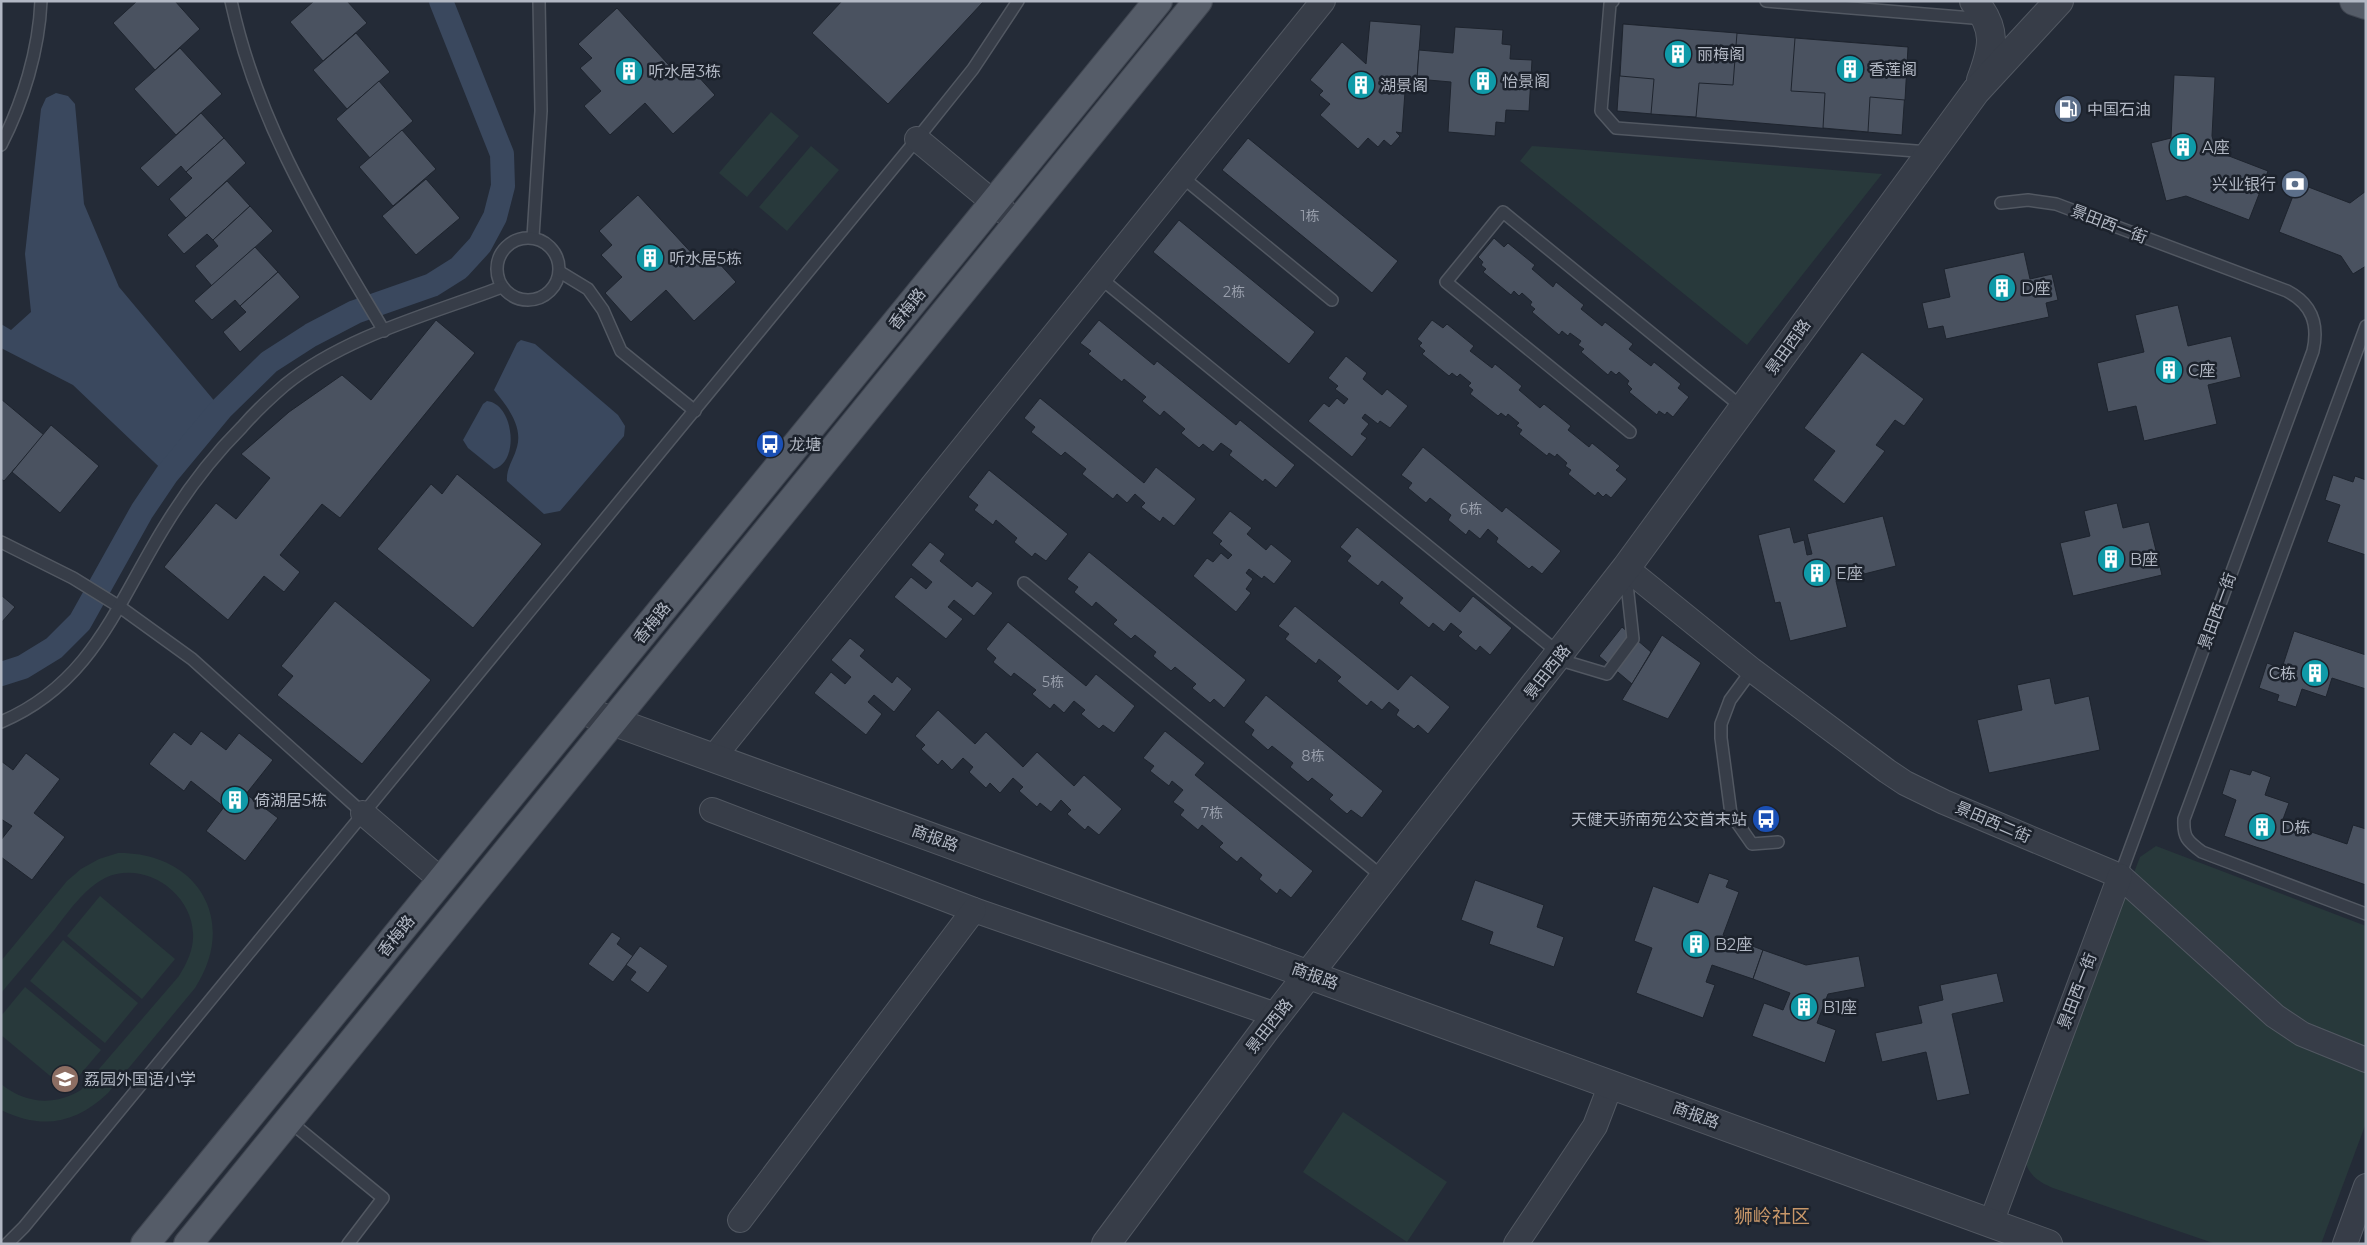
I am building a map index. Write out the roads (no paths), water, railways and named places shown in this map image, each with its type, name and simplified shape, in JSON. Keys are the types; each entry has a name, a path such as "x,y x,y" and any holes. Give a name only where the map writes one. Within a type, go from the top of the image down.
{"main road":[{"name":"香梅路","path":"145,1244 1158,1"},
{"name":"香梅路","path":"188,1244 1198,1"},
{"path":"2354,1 2366,5"}],"street":[{"path":"713,758 1323,1"},
{"name":"景田西路","path":"1106,1244 1276,1015 1626,568 1976,91 2059,1"},
{"name":"景田西路","path":"1976,91 1991,53 1990,30 1980,10"},
{"path":"917,139 1018,223"},
{"name":"景田西二街","path":"1626,568 1752,670 1905,783 1944,802 2120,876 2275,1016 2302,1034 2366,1060"},
{"name":"商报路","path":"582,710 2048,1244"},
{"path":"712,810 974,910 1276,1015"},
{"path":"363,814 441,880"},
{"name":"景田西一街","path":"1991,1223 2120,876"},
{"path":"740,1220 974,910"},
{"path":"1516,1244 1595,1126 1611,1084"},
{"path":"2345,1244 2366,1186"}],"lane":[{"path":"1,145 11,126 29,70 41,1"},
{"path":"231,1 253,80 274,135 300,189 384,331"},
{"path":"533,238 541,111 539,1"},
{"path":"7,1244 24,1227 917,139 973,69 1018,1"},
{"path":"1613,1 1610,4 1602,111 1616,128 1931,152"},
{"path":"1766,1 1980,10"},
{"path":"1181,176 1332,300"},
{"name":"景田西一街","path":"2001,203 2028,200 2056,204 2287,291 2307,305 2315,326 2313,351 2120,876"},
{"path":"1630,432 1446,282 1503,212 1743,408"},
{"path":"522,238 533,238 551,248 558,261 560,272 552,290 545,296 534,300 517,299 502,287 497,276 497,266 502,250 510,243 522,238"},
{"path":"560,272 588,289 603,310 621,351 695,411"},
{"path":"1099,277 1558,657 1607,674 1633,638 1626,568"},
{"path":"1,722 45,696 75,671 100,640 157,540 205,469 240,428 286,384 325,359 366,337 502,287"},
{"path":"2366,326 2184,819 2183,833 2190,844 2202,852 2366,914"},
{"path":"1,542 74,578 120,606 192,659 363,814"},
{"path":"1024,582 1385,878"},
{"path":"1752,670 1730,700 1721,724 1722,750 1731,814 1752,844 1778,842"},
{"path":"288,1120 383,1198 348,1244"}],"water":[{"path":"56,93 68,96 75,104 84,204 119,287 227,416 174,481 73,385 1,348 1,324 11,330 31,312 25,254 41,109 46,98"},
{"path":"521,340 535,344 618,415 625,426 624,436 560,511 544,514 507,481 509,468 517,447 518,431 509,410 494,390 517,343"},
{"path":"487,401 496,404 503,412 508,422 510,433 508,456 502,464 494,469 468,448 463,440 483,404"}],"waterway":[{"path":"1,674 23,667 54,648 80,622 142,511 167,474 221,409 269,362 311,335 355,312 432,285 459,268 480,245 495,217 503,186 502,154 441,1"}],"place":[{"name":"丽梅阁","path":"1678,54"},
{"name":"香莲阁","path":"1850,69"},
{"name":"听水居3栋","path":"629,71"},
{"name":"怡景阁","path":"1483,81"},
{"name":"湖景阁","path":"1361,85"},
{"name":"中国石油","path":"2068,109"},
{"name":"A座","path":"2183,147"},
{"name":"兴业银行","path":"2295,184"},
{"name":"听水居5栋","path":"650,258"},
{"name":"D座","path":"2002,288"},
{"name":"C座","path":"2169,370"},
{"name":"龙塘","path":"770,444"},
{"name":"B座","path":"2111,559"},
{"name":"E座","path":"1817,573"},
{"name":"C栋","path":"2315,673"},
{"name":"倚湖居5栋","path":"235,800"},
{"name":"天健天骄南苑公交首末站","path":"1766,819"},
{"name":"D栋","path":"2262,827"},
{"name":"B2座","path":"1696,944"},
{"name":"B1座","path":"1804,1007"},
{"name":"荔园外国语小学","path":"65,1079"}],"district":[{"name":"狮岭社区","path":"1772,1216"}]}
